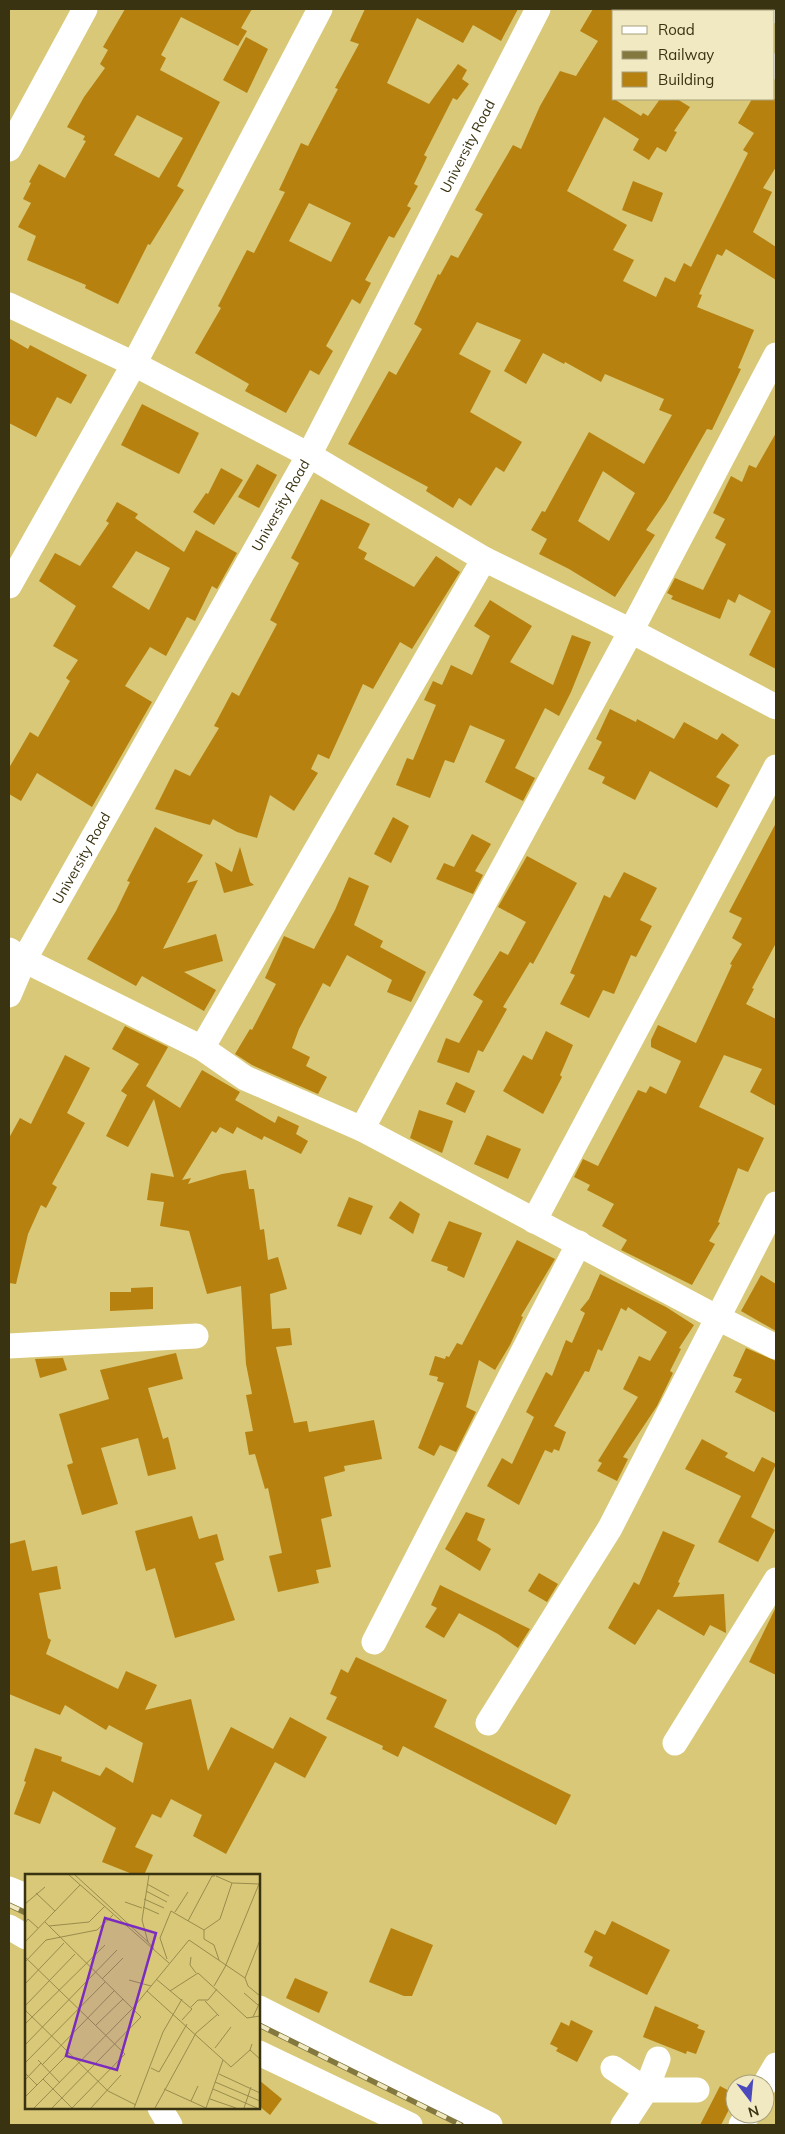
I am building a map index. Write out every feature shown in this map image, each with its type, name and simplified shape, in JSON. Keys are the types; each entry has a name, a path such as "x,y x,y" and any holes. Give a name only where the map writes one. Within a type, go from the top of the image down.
{"street":[{"path":"9,149 85,9"},
{"path":"9,586 134,364 320,9"},
{"name":"University Road","path":"9,995 17,955 309,455 538,9"},
{"path":"9,305 134,364 309,455 484,559 631,631 776,707"},
{"path":"362,1130 631,631 776,355"},
{"path":"202,1048 484,559"},
{"path":"534,1221 776,767"},
{"path":"17,955 202,1048 245,1078 362,1130 776,1347"},
{"path":"488,1723 610,1528 776,1204"},
{"path":"374,1642 579,1243"},
{"path":"9,1346 196,1336"},
{"path":"675,1743 776,1580"},
{"path":"9,1889 25,1896"},
{"path":"9,1927 25,1936"},
{"path":"260,2009 490,2125"},
{"path":"260,2053 410,2125"},
{"path":"623,2125 646,2090 658,2059"},
{"path":"613,2068 646,2090 697,2090"},
{"path":"161,2109 170,2125"}],"building":[{"path":"125,9 252,9 241,28 247,31 238,46 181,17 161,55 166,58 160,70 220,102 177,186 184,190 150,245 148,244 118,304 85,288 86,285 27,260 36,236 18,227 31,203 23,199 31,183 29,182 39,164 65,178 86,141 83,140 85,136 67,127 84,97 105,68 100,64 108,50 103,47","holes":["137,115 183,138 159,178 114,155"]},
{"path":"365,9 518,9 501,41 473,25 463,43 417,18 387,83 429,104 458,64 467,70 462,79 469,84 457,100 453,98 424,155 427,157 414,184 418,186 407,206 411,208 394,238 389,236 365,280 371,283 360,304 352,299 326,346 333,351 319,375 310,370 286,413 245,391 249,384 195,353 221,308 218,306 247,250 254,253 285,192 279,190 301,143 308,146 338,89 335,88 359,44 350,41","holes":["309,203 351,223 331,262 289,241"]},
{"path":"593,9 614,9 612,10 612,100 616,100 641,116 643,113 648,116 659,100 679,100 690,107 674,131 677,132 666,152 657,147 649,160 633,150 639,139 604,117 567,191 627,225 613,250 634,260 623,281 656,297 665,277 675,282 684,263 691,267 748,153 743,150 754,133 738,123 751,100 776,99 776,167 763,188 772,192 753,232 776,247 776,280 726,249 722,256 717,254 699,294 702,295 697,307 754,330 738,368 741,369 712,430 707,429 666,501 646,530 655,535 615,597 569,569 539,554 547,539 531,530 542,511 545,512 589,432 644,464 672,415 659,410 664,399 605,374 601,382 565,362 564,364 543,353 526,384 504,371 521,340 477,322 459,354 491,371 470,412 522,442 504,472 496,467 471,506 459,498 453,508 426,491 428,487 348,444 389,371 396,375 422,329 414,324 438,274 440,275 451,255 458,258 483,214 475,210 513,145 521,149 540,106 560,71 576,76 598,41 580,31","holes":["603,471 635,493 609,541 578,521"]},
{"path":"246,37 268,49 247,93 223,80"},
{"path":"633,181 663,193 652,222 622,210"},
{"path":"9,338 28,349 30,345 87,375 71,404 57,397 36,437 9,423"},
{"path":"142,404 199,433 179,474 121,445"},
{"path":"776,433 776,669 749,655 771,611 739,594 735,603 728,599 720,619 671,599 673,596 667,593 675,578 703,590 726,544 715,538 725,519 713,513 731,476 742,482 749,465 756,468"},
{"path":"257,464 277,475 259,508 238,497"},
{"path":"221,468 243,480 214,525 193,512 206,493 208,494"},
{"path":"321,499 370,524 358,548 367,553 364,559 414,587 436,556 460,572 412,649 400,642 373,689 363,684 329,759 318,754 311,769 318,773 294,811 270,795 257,838 237,832 213,819 210,825 155,809 175,769 190,776 219,728 214,726 232,692 239,696 277,624 270,620 299,563 291,558"},
{"path":"117,502 138,514 135,518 184,552 196,530 237,553 217,589 212,586 195,621 187,617 166,656 150,647 125,686 152,702 92,807 37,773 21,801 9,794 9,768 30,732 38,737 70,681 66,678 78,660 53,646 76,606 39,581 55,553 80,566 109,523 106,521","holes":["136,551 170,568 149,610 112,587"]},
{"path":"490,600 532,626 510,662 553,685 572,635 591,642 559,716 545,708 515,768 535,778 523,801 485,782 505,740 470,725 454,763 445,760 430,798 396,785 407,758 413,760 436,705 424,700 433,681 442,685 451,665 472,675 490,636 474,626"},
{"path":"610,709 636,722 637,719 674,739 684,722 717,740 722,733 739,745 716,777 730,785 717,808 650,771 635,800 602,783 605,777 588,769 602,742 596,739"},
{"path":"393,817 409,826 391,863 374,854"},
{"path":"776,823 776,943 752,988 754,989 746,1004 776,1019 776,1106 750,1092 762,1069 724,1055 699,1107 764,1138 748,1172 738,1168 718,1222 720,1223 709,1241 715,1244 692,1285 621,1250 627,1240 602,1226 614,1204 587,1190 590,1185 574,1177 583,1159 598,1166 638,1090 646,1093 650,1086 666,1094 681,1061 651,1047 651,1040 658,1025 696,1043 732,965 730,964 742,944 732,938 742,918 729,912"},
{"path":"155,827 203,855 187,883 198,880 163,949 216,934 223,961 184,972 216,990 204,1011 142,976 136,986 87,959 116,911 130,882 127,881"},
{"path":"472,834 491,844 475,871 483,875 473,894 436,879 444,863 454,867"},
{"path":"240,847 250,882 254,885 224,893 215,862 232,872"},
{"path":"527,856 577,883 533,964 530,962 503,1007 507,1009 483,1052 478,1050 469,1073 437,1062 446,1038 459,1043 483,1001 473,995 500,951 508,955 526,922 498,907"},
{"path":"624,872 657,888 640,920 652,926 636,957 631,955 614,994 603,990 589,1018 560,1004 575,975 570,973 604,895 610,898"},
{"path":"349,877 369,886 354,925 383,941 380,947 426,972 411,1002 387,992 392,980 347,955 330,987 323,983 299,1029 292,1048 310,1057 306,1066 327,1077 318,1094 252,1065 235,1054 250,1029 252,1030 276,984 265,978 284,936 314,949 335,910"},
{"path":"125,1026 168,1047 146,1086 180,1108 202,1070 240,1092 235,1100 275,1123 278,1116 299,1126 296,1134 308,1141 301,1154 264,1136 262,1140 237,1127 233,1134 220,1127 216,1133 212,1131 182,1180 191,1178 188,1184 222,1174 246,1170 249,1189 254,1189 260,1230 264,1229 268,1260 278,1257 287,1289 270,1294 272,1329 290,1328 292,1345 276,1347 294,1423 307,1421 309,1432 374,1420 382,1459 344,1466 345,1471 324,1477 332,1516 321,1519 331,1567 316,1570 319,1583 278,1592 269,1556 282,1553 268,1488 265,1489 255,1454 249,1455 245,1432 253,1431 246,1395 252,1394 246,1364 241,1286 207,1294 189,1231 160,1226 164,1202 147,1200 151,1173 174,1177 154,1099 128,1147 106,1136 127,1095 121,1091 139,1064 112,1049"},
{"path":"546,1031 573,1045 560,1075 562,1077 543,1114 503,1091 523,1055 532,1060"},
{"path":"65,1055 90,1068 67,1113 85,1123 52,1184 57,1187 46,1208 41,1205 28,1234 16,1284 9,1283 9,1138 20,1118 31,1124"},
{"path":"456,1082 475,1091 465,1113 446,1104"},
{"path":"419,1110 453,1121 442,1153 410,1138"},
{"path":"487,1135 521,1149 508,1179 474,1164"},
{"path":"349,1197 373,1206 361,1235 337,1226"},
{"path":"400,1201 420,1214 413,1234 389,1218"},
{"path":"449,1221 482,1233 464,1278 447,1270 448,1267 431,1261"},
{"path":"517,1240 555,1259 521,1316 523,1317 510,1345 495,1370 479,1360 466,1407 476,1412 456,1452 440,1445 434,1456 418,1448 444,1383 437,1381 438,1377 429,1375 435,1356 445,1359 446,1356 449,1357 457,1343 462,1345"},
{"path":"600,1274 666,1307 694,1325 679,1348 681,1349 670,1371 673,1373 657,1406 623,1457 628,1459 617,1481 597,1471 602,1463 598,1461 638,1397 623,1389 639,1356 650,1361 667,1332 628,1307 626,1311 621,1308 602,1351 598,1349 589,1372 585,1371 554,1426 566,1432 559,1451 554,1449 552,1453 545,1450 519,1505 487,1486 502,1458 512,1464 534,1417 526,1412 546,1372 552,1376 566,1340 572,1343 585,1313 580,1310 589,1299"},
{"path":"761,1275 776,1284 776,1331 741,1311"},
{"path":"153,1287 153,1309 110,1311 110,1292 131,1292 131,1288"},
{"path":"746,1348 776,1361 776,1413 735,1392 742,1379 733,1376"},
{"path":"176,1353 183,1379 148,1388 163,1439 168,1437 176,1469 148,1476 138,1438 101,1448 118,1504 82,1515 67,1465 73,1463 59,1414 109,1399 100,1370"},
{"path":"63,1358 67,1370 40,1378 35,1359"},
{"path":"702,1439 728,1453 725,1457 754,1472 762,1457 776,1464 751,1517 775,1530 758,1562 718,1542 741,1496 685,1469"},
{"path":"466,1512 485,1519 477,1540 491,1549 480,1571 445,1549"},
{"path":"192,1516 199,1539 217,1534 224,1560 215,1563 235,1620 175,1638 155,1568 146,1571 135,1531"},
{"path":"663,1531 695,1545 673,1597 724,1594 726,1633 710,1625 704,1636 658,1609 635,1645 608,1628 634,1582 639,1585"},
{"path":"25,1540 32,1571 57,1566 61,1589 39,1593 48,1638 51,1640 46,1654 118,1689 126,1671 157,1685 145,1710 191,1699 208,1771 231,1727 273,1749 290,1717 327,1737 305,1778 275,1762 226,1854 193,1836 202,1815 171,1799 161,1818 152,1814 135,1847 153,1855 144,1874 132,1874 102,1862 116,1828 53,1791 40,1824 14,1814 26,1782 24,1781 35,1748 62,1757 61,1761 100,1776 106,1767 133,1783 143,1743 109,1725 106,1730 65,1705 60,1715 9,1694 9,1544"},
{"path":"539,1573 558,1584 547,1602 528,1591"},
{"path":"440,1585 530,1629 518,1648 498,1634 459,1613 444,1638 425,1627 437,1608 431,1605"},
{"path":"776,1607 776,1675 749,1662"},
{"path":"356,1657 447,1700 434,1727 571,1795 556,1825 403,1746 398,1757 382,1749 383,1746 326,1719 337,1697 330,1694 341,1669 348,1673"},
{"path":"612,1921 670,1950 647,1995 589,1966 593,1957 584,1952 595,1930 605,1935"},
{"path":"391,1928 433,1945 412,1996 404,1996 369,1982"},
{"path":"295,1978 328,1992 319,2013 286,1998"},
{"path":"655,2006 699,2025 697,2028 705,2031 696,2054 687,2051 686,2054 643,2037"},
{"path":"571,2020 593,2031 577,2062 556,2051 558,2048 550,2044 561,2022 569,2026"},
{"path":"260,2081 282,2099 270,2115 260,2107"},
{"path":"720,2086 725,2089 725,2117 721,2125 700,2125"}],"railway":[{"path":"9,1905 25,1913"},
{"path":"260,2025 461,2125"}]}
